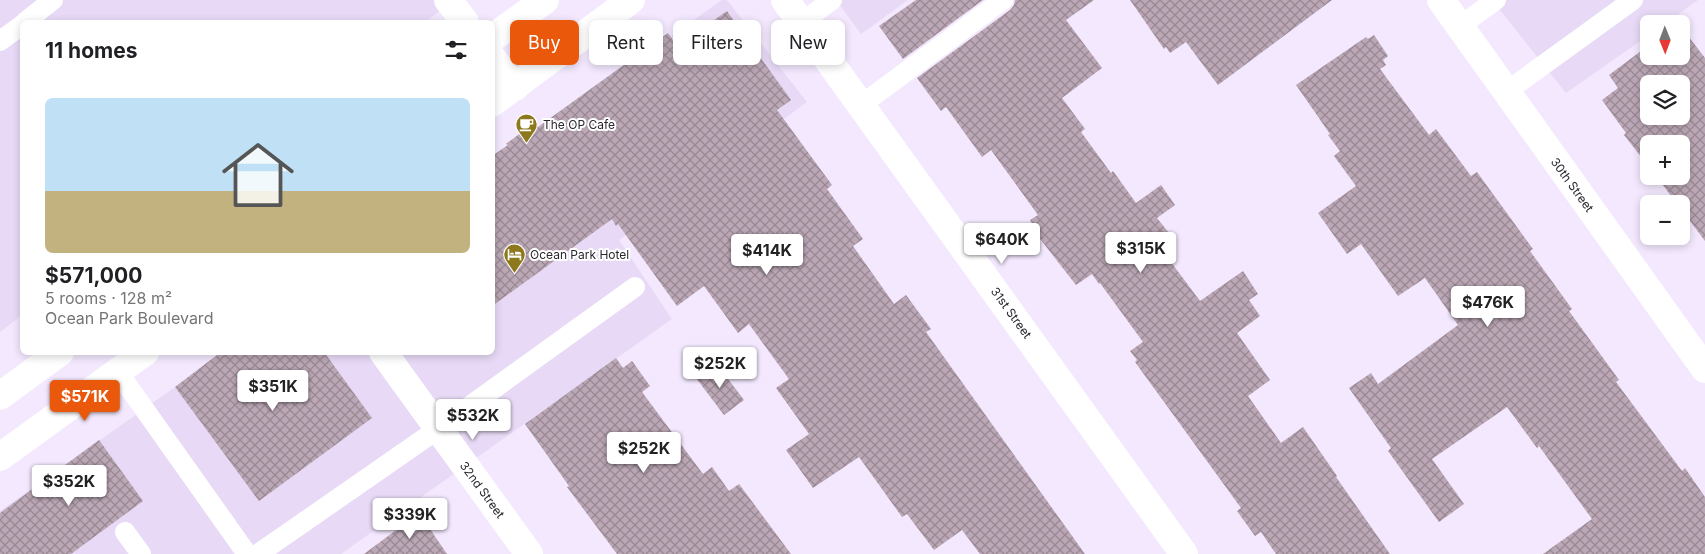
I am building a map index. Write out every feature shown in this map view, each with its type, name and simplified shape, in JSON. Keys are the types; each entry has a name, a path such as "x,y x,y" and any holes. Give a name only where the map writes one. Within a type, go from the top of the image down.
{"street":[{"path":"448,0 463,20"},
{"path":"495,36 545,0"},
{"path":"495,101 631,0"},
{"name":"31st Street","path":"785,0 799,20"},
{"name":"30th Street","path":"1441,0 1705,369"},
{"path":"495,62 515,87"},
{"name":"31st Street","path":"832,65 1184,554"},
{"path":"0,396 56,355"},
{"path":"0,457 141,355"},
{"name":"32nd Street","path":"385,355 529,554"}],"lane":[{"path":"29,20 53,0"},
{"path":"805,20 832,0"},
{"path":"861,105 1004,0"},
{"path":"1460,26 1496,0"},
{"path":"1506,92 1632,0"},
{"path":"0,41 20,27"},
{"path":"258,554 438,429 635,287"},
{"path":"118,372 247,554"},
{"path":"125,532 141,554"}],"shaded area":[{"path":"0,0 456,0 428,20 20,20 20,317 0,332"},
{"path":"722,0 727,0 743,20 694,20"},
{"path":"836,0 908,0 861,34"},
{"path":"1492,0 1698,0 1677,15 1640,15 1640,41 1566,93"},
{"path":"673,35 673,65 761,65 761,43 771,56 771,65 778,65 807,102 619,240 672,319 341,554 0,554 0,511 220,355 495,355 495,161 630,65 663,65 663,42"}],"building":[{"path":"916,0 983,0 903,59 879,26"},
{"path":"1015,0 1094,0 1066,20 1102,68 1062,98 1085,129 1081,132 1136,203 1161,185 1175,205 1157,218 1169,233 1156,242 1200,301 1243,271 1258,294 1249,300 1260,316 1237,333 1270,380 1248,396 1281,443 1303,427 1390,554 1276,554 1261,532 1255,536 1237,511 1241,508 1135,362 1137,360 1130,351 1143,342 1100,283 1092,274 1076,285 1030,226 1033,225 1030,220 1038,215 991,150 982,157 946,107 941,111 917,78 1010,10"},
{"path":"1130,0 1332,0 1218,85 1186,42 1170,53 1166,47 1164,49"},
{"path":"727,11 733,20 714,20"},
{"path":"668,33 673,40 673,65 761,65 761,58 791,100 777,110 832,185 827,189 863,239 853,246 894,304 906,295 931,329 926,332 1085,554 980,554 962,530 934,550 907,514 902,517 859,457 813,488 786,450 809,434 776,388 789,379 749,324 738,333 704,286 677,306 618,224 616,226 612,219 495,304 495,154 534,123 538,127 624,65 663,65 663,37"},
{"path":"1374,35 1388,56 1383,60 1386,65 1380,69 1429,135 1436,129 1471,176 1477,172 1533,249 1530,251 1572,309 1569,311 1619,380 1616,382 1682,471 1685,468 1705,497 1705,554 1543,554 1592,519 1539,446 1537,448 1507,407 1432,459 1464,504 1439,522 1388,451 1391,448 1349,388 1371,373 1378,384 1458,325 1425,278 1398,296 1361,244 1347,254 1318,213 1356,186 1334,156 1340,151 1328,135 1330,134 1296,85 1366,37 1368,39"},
{"path":"1690,39 1705,58 1705,241 1690,221 1690,195 1670,195 1663,185 1690,185 1690,135 1640,135 1640,155 1624,135 1626,133 1602,100 1618,88 1609,75 1640,52 1640,65 1690,65"},
{"path":"217,355 326,355 372,418 259,501 175,387"},
{"path":"616,358 623,368 632,361 650,386 642,392 703,474 712,467 729,491 739,484 791,554 617,554 567,487 569,486 525,424"},
{"path":"716,363 744,400 724,415 696,378"},
{"path":"99,440 143,501 71,554 0,554 0,513"},
{"path":"419,513 447,554 364,554"}],"place":[{"name":"The OP Cafe","path":"527,144"},
{"name":"Ocean Park Hotel","path":"514,274"}]}
